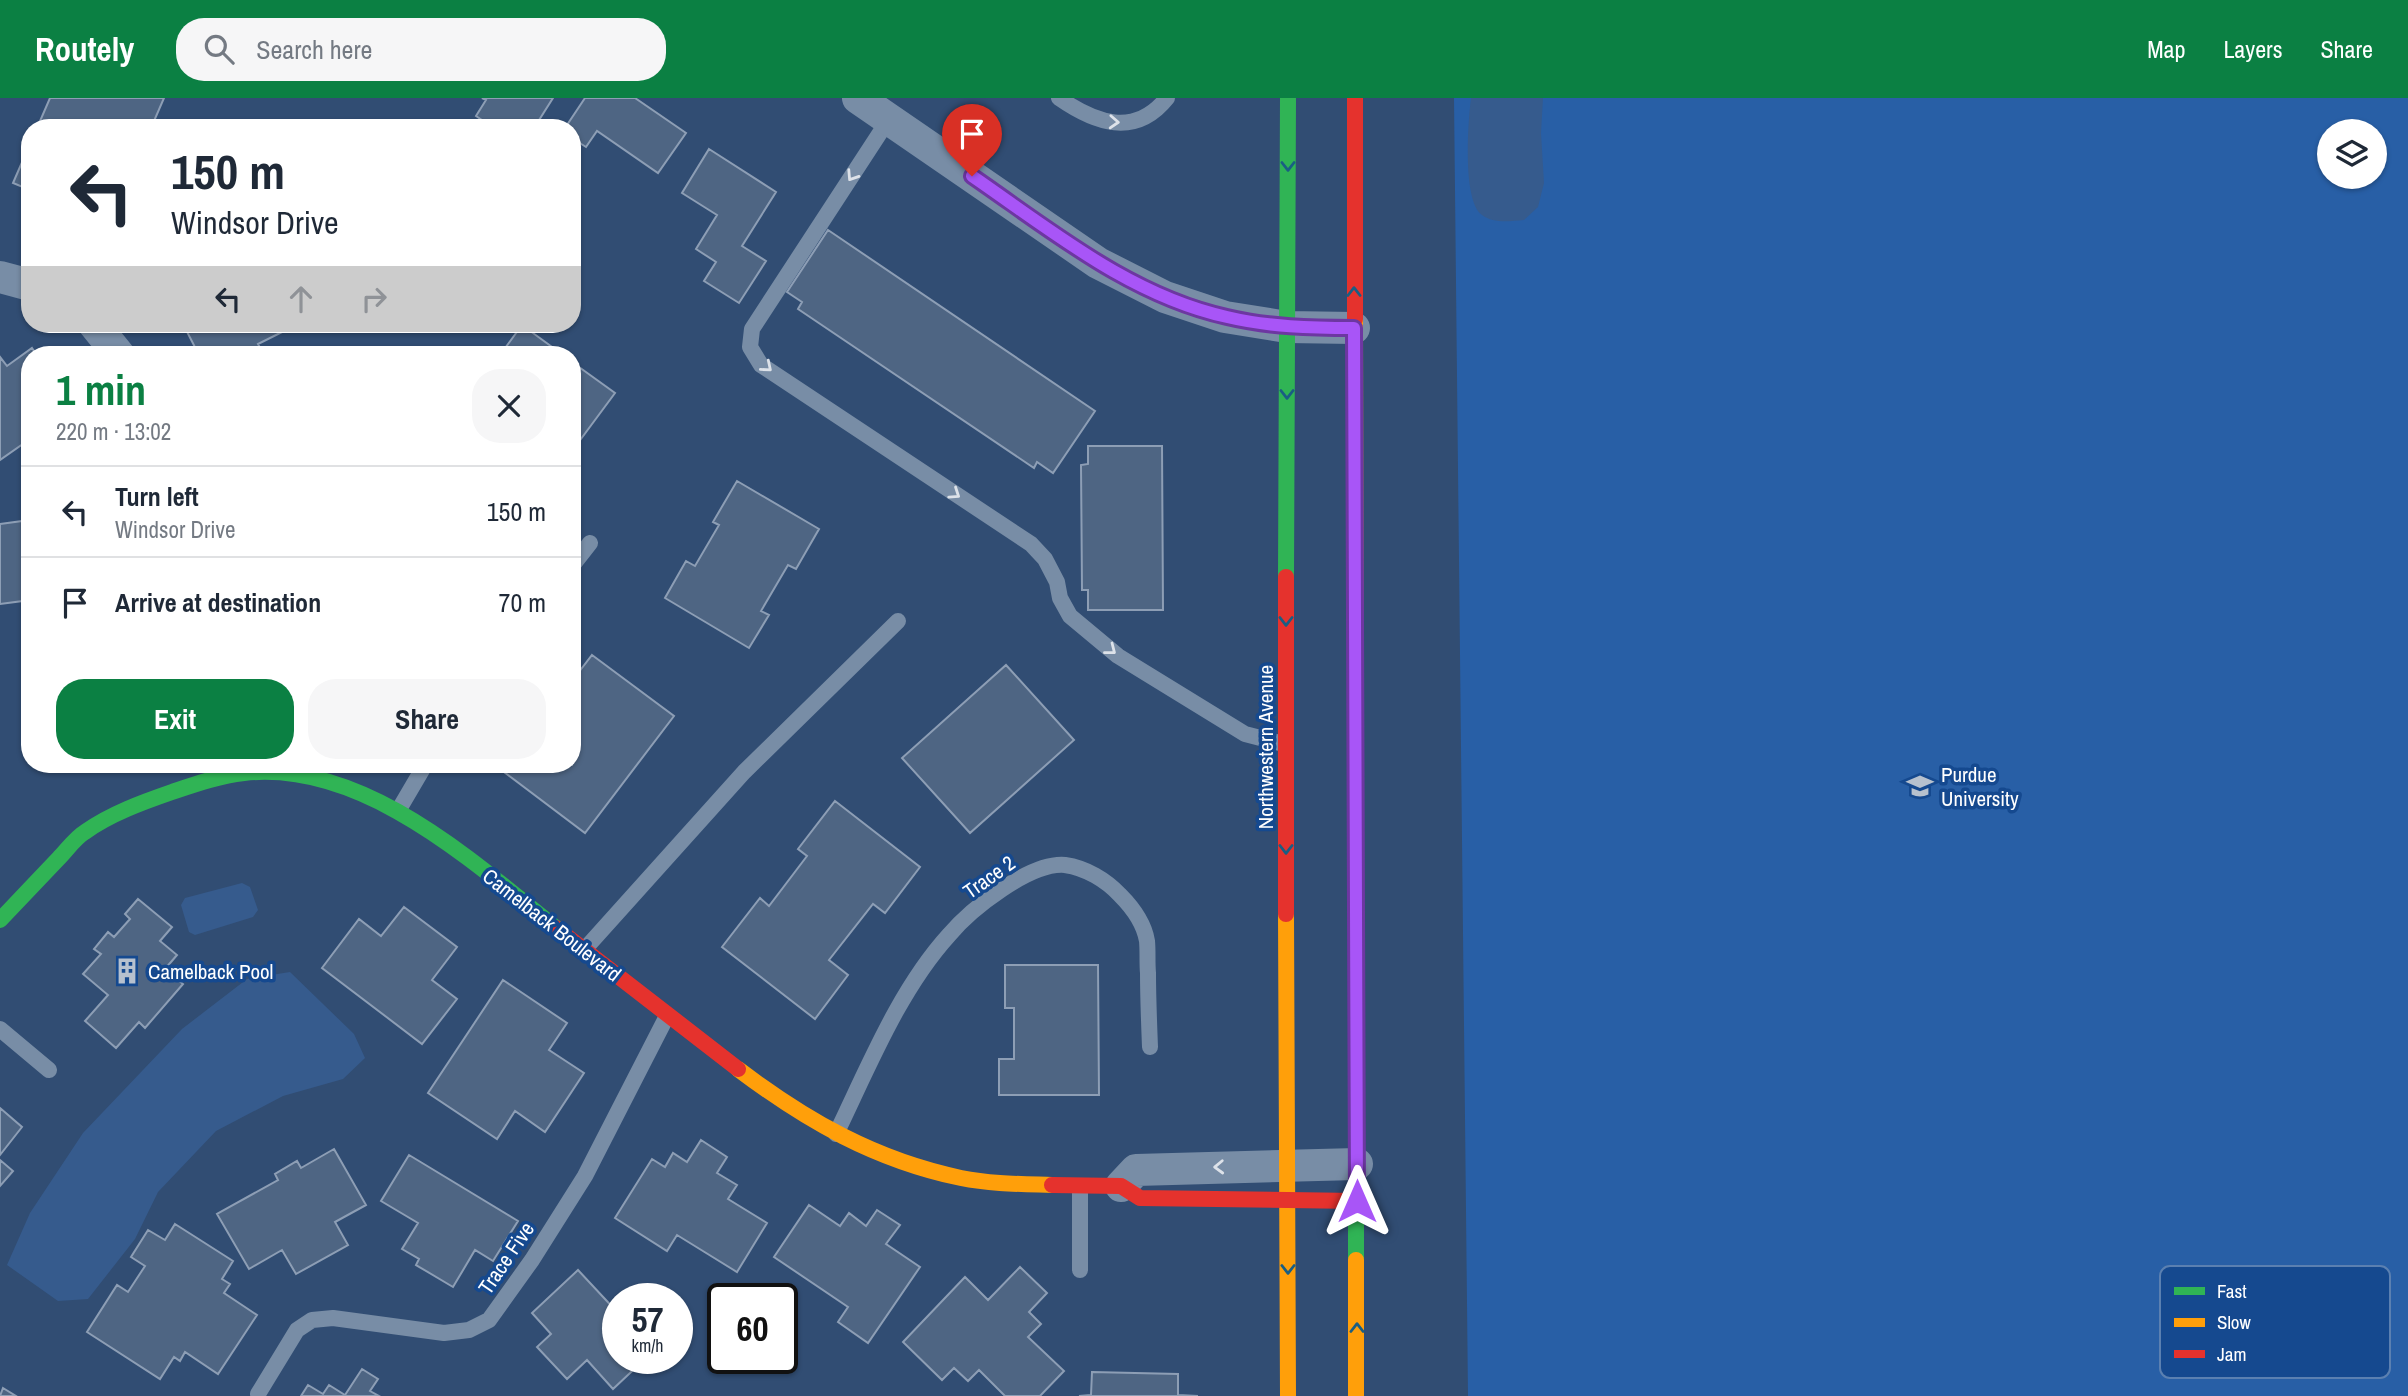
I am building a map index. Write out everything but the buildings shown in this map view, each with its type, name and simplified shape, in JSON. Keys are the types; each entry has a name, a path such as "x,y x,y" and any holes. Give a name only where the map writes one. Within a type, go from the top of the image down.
{"main road":[{"name":"Northwestern Avenue","path":"1288,98 1285,744 1288,1396"},
{"path":"1355,98 1356,1396"},
{"name":"Camelback Boulevard","path":"0,920 84,832 203,773"},
{"name":"Camelback Boulevard","path":"246,773 276,773 315,778 355,791 398,811 484,870 667,1016 776,1098 836,1134 877,1153 961,1178 1009,1184 1121,1186 1140,1198 1357,1201"}],"street":[{"path":"858,98 1098,262 1165,298 1225,317 1287,327 1354,328"},
{"path":"0,277 21,283"},
{"path":"1121,1186 1136,1170 1357,1164"}],"lane":[{"path":"1059,98 1095,120 1114,123 1135,122 1154,113 1167,98"},
{"path":"889,119 752,329 750,347 761,365 1031,544 1045,559 1070,616 1118,656 1245,734 1285,744"},
{"path":"581,554 590,543"},
{"path":"584,950 744,772 898,621"},
{"path":"398,811 420,773"},
{"name":"Trace 2","path":"836,1134 891,1023 922,970 949,934 1007,885 1034,871 1063,865 1088,872 1109,883 1134,909 1147,939 1150,1047"},
{"name":"Trace Five","path":"258,1394 297,1330 312,1320 333,1318 444,1333 469,1330 489,1320 532,1260 585,1176 667,1016"},
{"path":"0,1029 49,1070"},
{"path":"1080,1186 1080,1270"}],"shaded area":[{"name":"Purdue University","path":"1454,98 2408,98 2408,1396 1468,1396"},
{"path":"1471,98 1543,98 1541,133 1544,183 1538,207 1524,220 1492,220 1482,215 1476,207 1471,194 1468,160"},
{"path":"242,883 250,887 258,910 253,917 195,935 189,932 181,905 185,898"},
{"path":"290,972 354,1034 365,1058 343,1079 283,1096 216,1131 158,1192 135,1239 88,1299 58,1301 7,1265 30,1213 83,1133 182,1029 247,979"}],"traffic: fast":[{"path":"1286,577 1288,98"},
{"path":"0,920 78,837 105,820 150,800 217,778 244,773 288,773 331,782 372,798 412,820 488,873 556,928"},
{"path":"1356,873 1356,1260"}],"traffic: slow":[{"path":"1355,319 1356,873"},
{"path":"1286,914 1288,1396"},
{"path":"738,1069 816,1122 900,1161 972,1180 1052,1185"},
{"path":"1356,1260 1356,1396"}],"traffic: jam":[{"path":"1355,98 1355,319"},
{"path":"1286,577 1286,914"},
{"path":"556,928 738,1069"},
{"path":"1052,1185 1121,1186 1140,1198 1357,1201"}],"place":[{"name":"Purdue University","path":"1920,786"},
{"name":"Camelback Pool","path":"127,971"}],"route":[{"path":"972,176 1098,262 1165,298 1225,317 1287,327 1354,328 1357,1201"}]}
